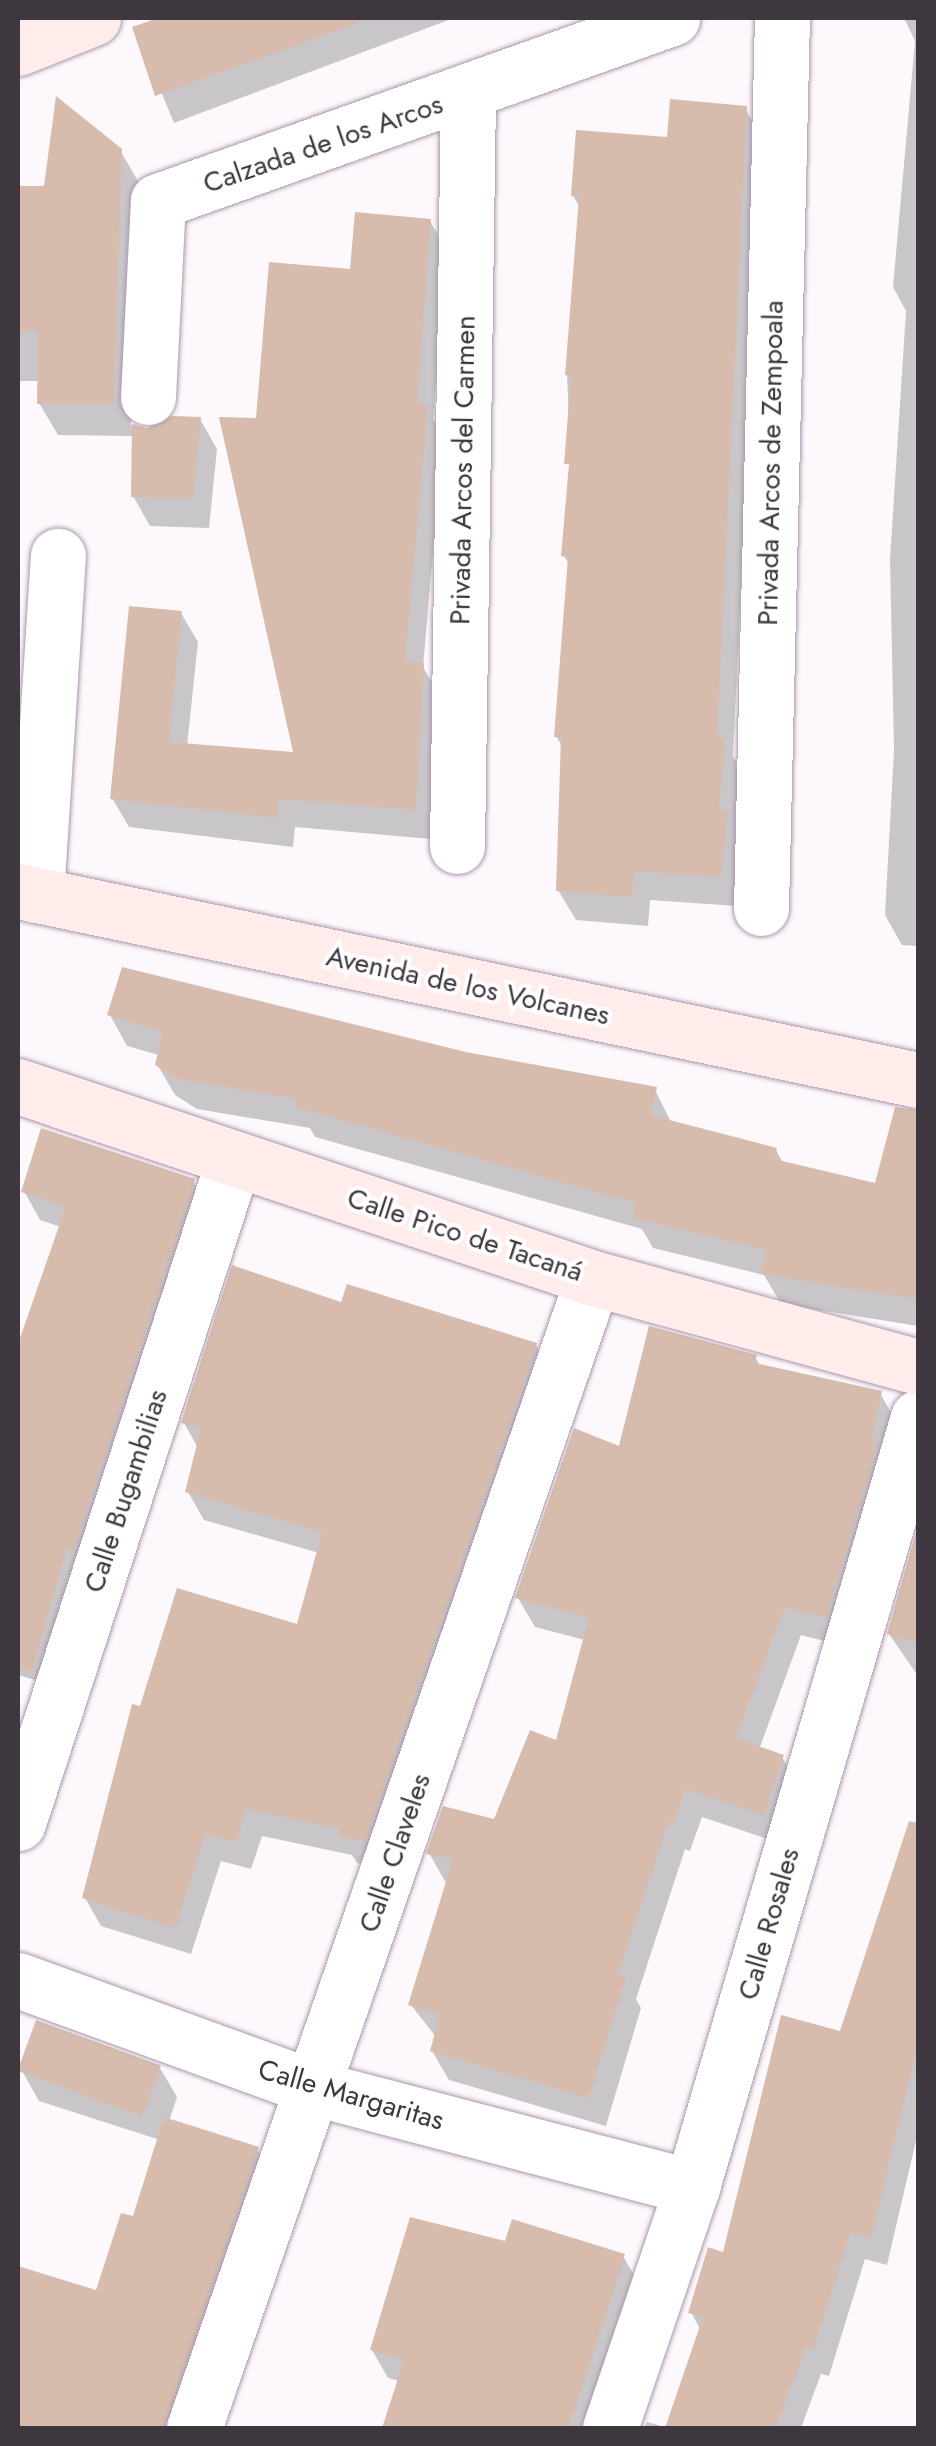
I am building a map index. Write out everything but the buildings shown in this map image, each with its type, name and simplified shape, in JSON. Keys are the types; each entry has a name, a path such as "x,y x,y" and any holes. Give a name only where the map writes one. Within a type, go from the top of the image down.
{"street":[{"path":"18,48 93,18"},
{"name":"Calzada de los Arcos","path":"148,397 158,202 672,18"},
{"name":"Privada Arcos de Zempoala","path":"761,908 782,18"},
{"name":"Privada Arcos del Carmen","path":"457,846 468,94"},
{"path":"27,893 58,556"},
{"name":"Avenida de los Volcanes","path":"27,893 918,1080"},
{"name":"Calle Pico de Tacaná","path":"18,1086 593,1278 918,1367"},
{"name":"Calle Bugambilias","path":"18,1824 234,1159"},
{"name":"Calle Claveles","path":"194,2428 593,1278"},
{"name":"Calle Rosales","path":"610,2428 692,2187 918,1417"},
{"name":"Calle Margaritas","path":"18,1980 314,2088 692,2187"}]}
